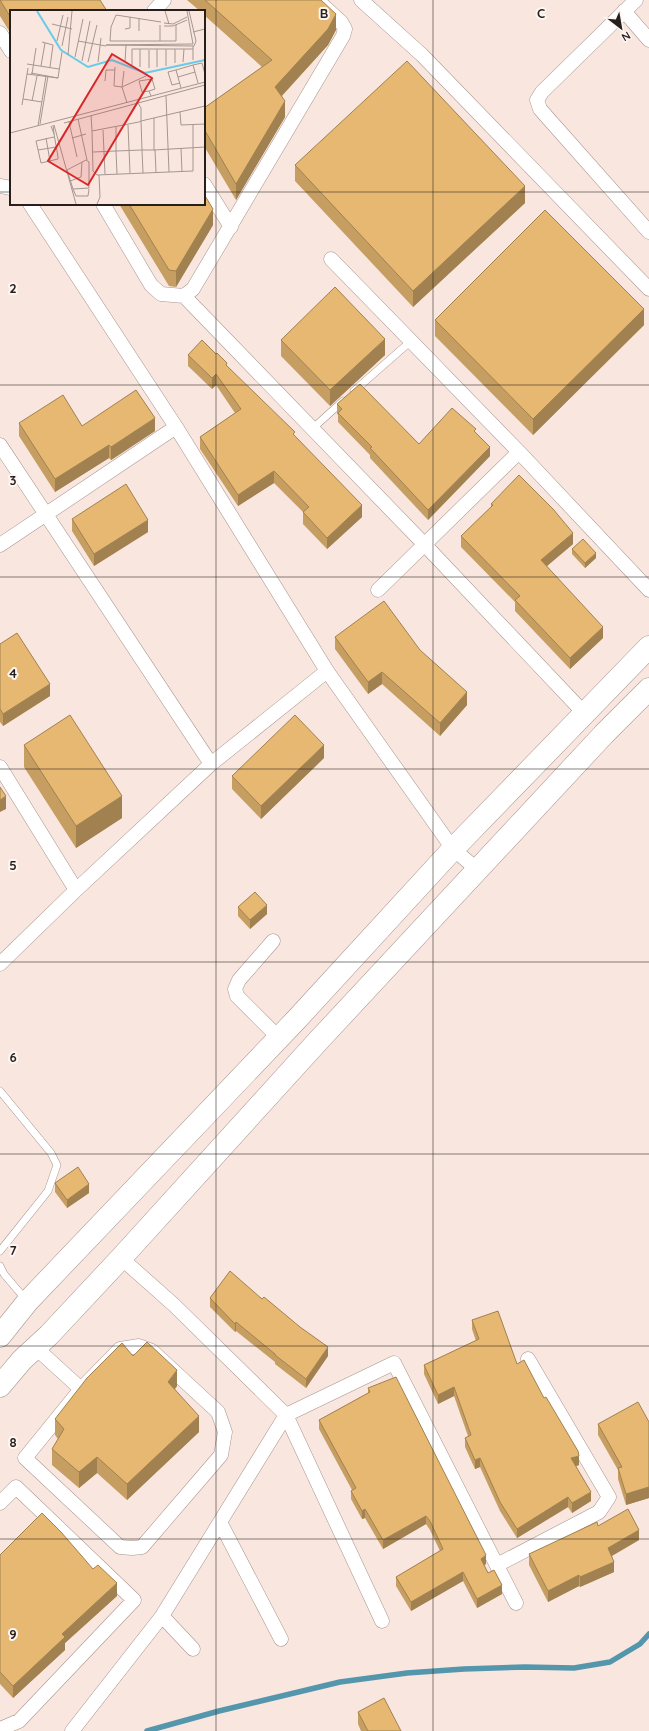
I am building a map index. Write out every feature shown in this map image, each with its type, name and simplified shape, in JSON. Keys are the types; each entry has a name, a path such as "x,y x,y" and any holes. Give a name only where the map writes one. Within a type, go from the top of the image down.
{"main road":[{"path":"0,1336 28,1302 279,1038 452,849 649,647"},
{"path":"0,1386 22,1360 36,1348 121,1258 281,1082 604,734 649,689"},
{"path":"258,1060 281,1082"}],"street":[{"path":"155,10 164,0"},
{"path":"184,296 193,289 200,280 343,36 345,29 341,22 317,0"},
{"path":"361,0 422,55 649,289"},
{"path":"636,0 542,92 537,100 540,109 547,117 647,225"},
{"path":"624,12 649,40"},
{"path":"0,33 10,49"},
{"path":"0,186 10,188"},
{"path":"205,186 231,227"},
{"path":"31,205 176,427 326,670 452,849 478,870"},
{"path":"104,205 152,285 161,294 184,296 425,544 584,713"},
{"path":"331,259 520,452 649,590"},
{"path":"0,545 176,427"},
{"path":"0,445 211,764"},
{"path":"378,590 520,452"},
{"path":"0,964 76,890 211,764 326,670"},
{"path":"0,767 76,890"},
{"path":"273,941 239,980 235,989 237,996 279,1038"},
{"path":"121,1258 174,1305 286,1415 382,1621"},
{"path":"139,1346 152,1351 218,1412 225,1432 221,1455 142,1547 120,1547 25,1458 81,1389 120,1349 139,1346"},
{"path":"36,1348 81,1389"},
{"path":"497,1565 599,1512 609,1497 528,1359"},
{"path":"72,1731 162,1616 286,1415 394,1363 516,1603"},
{"path":"0,1503 16,1487 134,1600 19,1721 0,1729"},
{"path":"220,1522 282,1639"},
{"path":"162,1616 193,1649"}],"lane":[{"path":"312,428 411,341"},
{"path":"0,1091 51,1153 57,1165 48,1191 0,1251"},
{"path":"0,1266 4,1274 28,1302"}],"building":[{"path":"0,0 100,0 106,10 10,10 10,16"},
{"path":"205,0 321,0 336,14 328,29 275,87 285,101 236,184 205,131 205,107 272,60"},
{"path":"407,61 525,186 413,291 295,165"},
{"path":"205,196 213,209 176,271 169,270 130,205 205,205"},
{"path":"545,210 644,309 533,419 435,320"},
{"path":"335,287 385,339 330,390 281,340"},
{"path":"202,340 216,354 217,353 227,363 226,365 295,432 293,434 362,505 327,538 303,512 309,507 274,471 238,495 200,437 241,409 216,374 212,378 188,355"},
{"path":"360,384 419,444 452,408 476,429 474,431 490,447 428,510 370,448 372,447 338,413 342,409 337,404"},
{"path":"136,390 155,418 111,447 109,445 55,479 19,423 63,395 82,426"},
{"path":"519,475 553,509 573,533 541,560 603,627 570,658 515,600 520,596 461,536 493,505 491,504"},
{"path":"126,484 148,520 94,554 72,519"},
{"path":"583,539 596,553 585,563 572,549"},
{"path":"384,601 420,650 467,692 440,723 382,672 368,682 335,637"},
{"path":"17,633 50,684 3,714 0,709 0,644"},
{"path":"70,715 122,796 76,826 24,745"},
{"path":"295,715 324,745 261,806 232,776"},
{"path":"0,787 6,796 0,800"},
{"path":"255,892 267,905 250,920 238,907"},
{"path":"78,1167 89,1184 67,1200 55,1183"},
{"path":"230,1271 262,1299 264,1297 300,1327 328,1347 306,1379 236,1322 235,1324 210,1298"},
{"path":"498,1311 517,1364 524,1360 544,1398 546,1397 578,1451 579,1456 571,1458 591,1492 572,1503 568,1497 517,1529 500,1502 480,1458 475,1460 465,1438 471,1435 454,1387 438,1395 424,1365 479,1339 472,1320"},
{"path":"147,1342 177,1370 168,1382 199,1416 127,1484 97,1457 79,1472 52,1449 64,1429 55,1419 87,1378 122,1343 133,1356"},
{"path":"396,1377 486,1555 481,1559 488,1573 494,1570 502,1585 477,1599 463,1572 411,1602 396,1577 443,1549 430,1521 426,1516 383,1540 365,1509 362,1511 351,1491 356,1488 319,1420 370,1392 368,1388"},
{"path":"638,1402 649,1422 649,1487 626,1494 618,1468 622,1467 598,1424"},
{"path":"628,1509 639,1530 608,1548 614,1562 580,1577 579,1575 548,1591 529,1554 597,1522 598,1526"},
{"path":"42,1513 61,1532 93,1569 98,1565 117,1583 62,1634 65,1637 13,1686 0,1672 0,1555"},
{"path":"384,1698 401,1731 368,1731 358,1712"}],"waterway":[{"path":"147,1731 219,1711 340,1682 407,1673 525,1667 574,1668 610,1662 640,1644 649,1634"}]}
